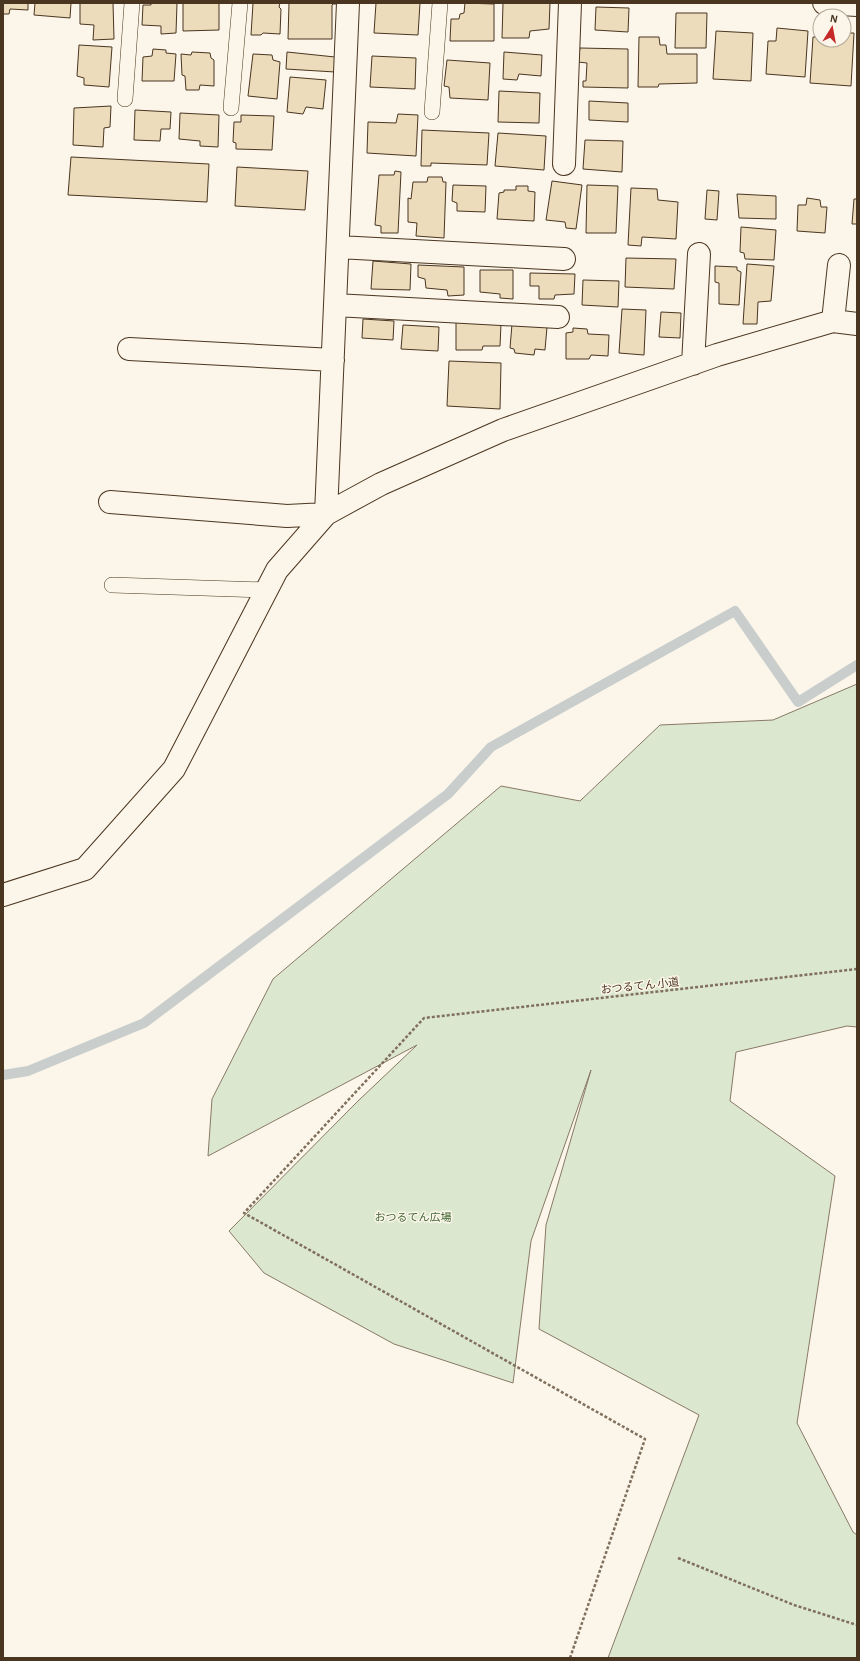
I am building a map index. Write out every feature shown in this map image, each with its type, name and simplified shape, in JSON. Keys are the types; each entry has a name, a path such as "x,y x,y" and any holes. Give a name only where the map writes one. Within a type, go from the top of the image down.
{"street":[{"path":"326,514 348,3"},
{"path":"564,164 570,3"},
{"path":"824,3 857,5"},
{"path":"338,247 564,259"},
{"path":"693,364 698,254"},
{"path":"832,321 839,265"},
{"path":"335,305 558,317"},
{"path":"3,895 85,869 174,769 277,570 326,514 381,484 503,430 693,364 832,321 857,324"},
{"path":"128,349 333,360"},
{"path":"110,502 287,516 326,514"}],"lane":[{"path":"125,100 132,3"},
{"path":"231,108 240,3"},
{"path":"432,112 440,3"},
{"path":"112,585 266,590"}],"path":[{"name":"おつるてん 小道","path":"570,1658 646,1440 244,1213 424,1018 857,969"},
{"path":"678,1558 794,1605 857,1625"}],"green space":[{"name":"おつるてん広場","path":"857,684 857,1027 847,1026 736,1052 730,1101 835,1176 797,1423 853,1532 857,1535 857,1658 608,1658 699,1415 539,1329 546,1225 591,1070 531,1241 513,1383 394,1344 264,1273 229,1231 358,1101 417,1045 208,1156 212,1099 273,979 501,786 580,801 660,725 773,720"}],"building":[{"path":"3,3 28,3 28,10 10,9 9,14 3,14"},
{"path":"35,3 71,3 70,18 34,15"},
{"path":"80,3 113,3 114,39 93,40 94,25 80,24"},
{"path":"151,3 177,3 176,33 161,34 161,26 142,25 143,5 151,5"},
{"path":"183,3 219,3 219,30 183,31"},
{"path":"253,3 280,3 280,34 263,33 261,35 251,35"},
{"path":"289,3 339,3 332,5 332,39 288,39"},
{"path":"376,3 420,3 418,35 374,33"},
{"path":"465,3 494,4 494,41 450,41 451,19 459,19 460,14 464,13"},
{"path":"503,3 550,3 549,29 530,31 529,38 502,38"},
{"path":"596,7 629,8 628,32 595,30"},
{"path":"676,13 707,13 706,48 675,48"},
{"path":"777,28 808,31 805,77 766,74 768,41 776,41"},
{"path":"716,31 753,33 751,81 713,79"},
{"path":"852,33 854,33 851,86 810,83 812,48 852,48"},
{"path":"639,37 659,37 660,45 666,45 667,54 697,54 697,83 659,84 658,87 638,87"},
{"path":"79,45 112,47 109,87 84,85 84,78 77,76"},
{"path":"580,48 628,49 628,88 583,87 583,81 586,81 587,63 578,62"},
{"path":"153,49 166,50 166,53 176,54 174,81 142,81 143,57 152,56"},
{"path":"192,52 210,53 211,58 214,60 214,86 200,85 199,90 186,90 185,76 182,75 181,54 191,55"},
{"path":"287,52 335,57 335,72 286,69"},
{"path":"504,52 542,55 541,76 519,74 517,80 503,79"},
{"path":"253,54 272,55 273,60 280,62 277,99 248,96"},
{"path":"372,56 416,58 415,89 370,87"},
{"path":"447,60 490,63 488,100 450,98 449,87 444,86"},
{"path":"290,77 326,80 323,109 306,107 303,114 287,112"},
{"path":"499,91 540,93 539,123 498,122"},
{"path":"589,101 628,103 628,122 589,120"},
{"path":"111,106 110,127 104,128 103,147 73,145 74,108"},
{"path":"135,110 171,112 170,129 161,129 160,141 134,140"},
{"path":"180,113 219,115 218,147 200,146 200,141 179,139"},
{"path":"398,114 418,115 416,156 367,153 368,122 396,123"},
{"path":"241,115 274,116 272,150 236,149 236,143 233,142 234,122 241,122"},
{"path":"422,130 489,133 487,165 431,163 431,166 421,166"},
{"path":"498,133 546,136 544,170 495,166"},
{"path":"585,140 623,141 622,172 583,169"},
{"path":"71,157 209,164 207,202 68,195"},
{"path":"237,167 308,171 305,210 235,206"},
{"path":"395,171 401,172 398,233 381,233 381,226 375,225 379,175 394,175"},
{"path":"428,177 442,177 443,182 446,182 444,238 416,236 417,223 408,222 408,198 411,199 413,182 427,182"},
{"path":"552,181 582,185 576,229 566,228 565,222 546,220"},
{"path":"453,185 486,186 485,212 457,211 457,203 452,201"},
{"path":"587,185 618,186 616,233 586,233"},
{"path":"516,186 528,186 528,191 535,192 534,221 497,219 499,193 504,192 504,190 516,190"},
{"path":"631,188 657,189 658,200 678,202 676,239 642,237 641,246 628,245"},
{"path":"707,190 719,191 717,220 705,219"},
{"path":"737,194 776,196 776,219 739,218"},
{"path":"807,198 820,200 821,207 827,207 825,233 797,231 798,205 806,205"},
{"path":"854,199 857,199 857,224 852,224"},
{"path":"741,227 776,230 774,260 745,259 744,253 740,252"},
{"path":"626,258 676,259 674,289 625,287"},
{"path":"373,261 411,264 410,290 371,289"},
{"path":"747,264 774,266 771,301 758,302 757,324 743,324"},
{"path":"418,265 464,267 464,295 448,296 447,290 426,288 425,279 418,277"},
{"path":"715,266 737,267 737,270 741,272 739,305 719,304 719,283 715,282"},
{"path":"480,270 513,270 513,299 500,298 500,294 480,292"},
{"path":"530,273 575,274 574,294 555,295 554,299 539,299 539,286 530,286"},
{"path":"583,280 619,281 618,307 582,305"},
{"path":"622,309 646,310 644,355 619,353"},
{"path":"661,312 681,313 680,338 659,337"},
{"path":"363,319 394,321 393,340 362,338"},
{"path":"456,322 501,324 500,346 483,346 482,350 456,350"},
{"path":"512,324 547,327 545,350 535,349 534,355 515,353 514,349 510,348"},
{"path":"403,325 439,327 438,351 401,349"},
{"path":"573,328 587,329 588,334 609,335 608,356 591,355 589,359 566,359 566,333 573,332"},
{"path":"449,361 501,363 500,409 447,406"}],"waterway":[{"path":"3,1075 28,1071 144,1023 448,794 491,747 735,611 798,702 857,665"}]}
